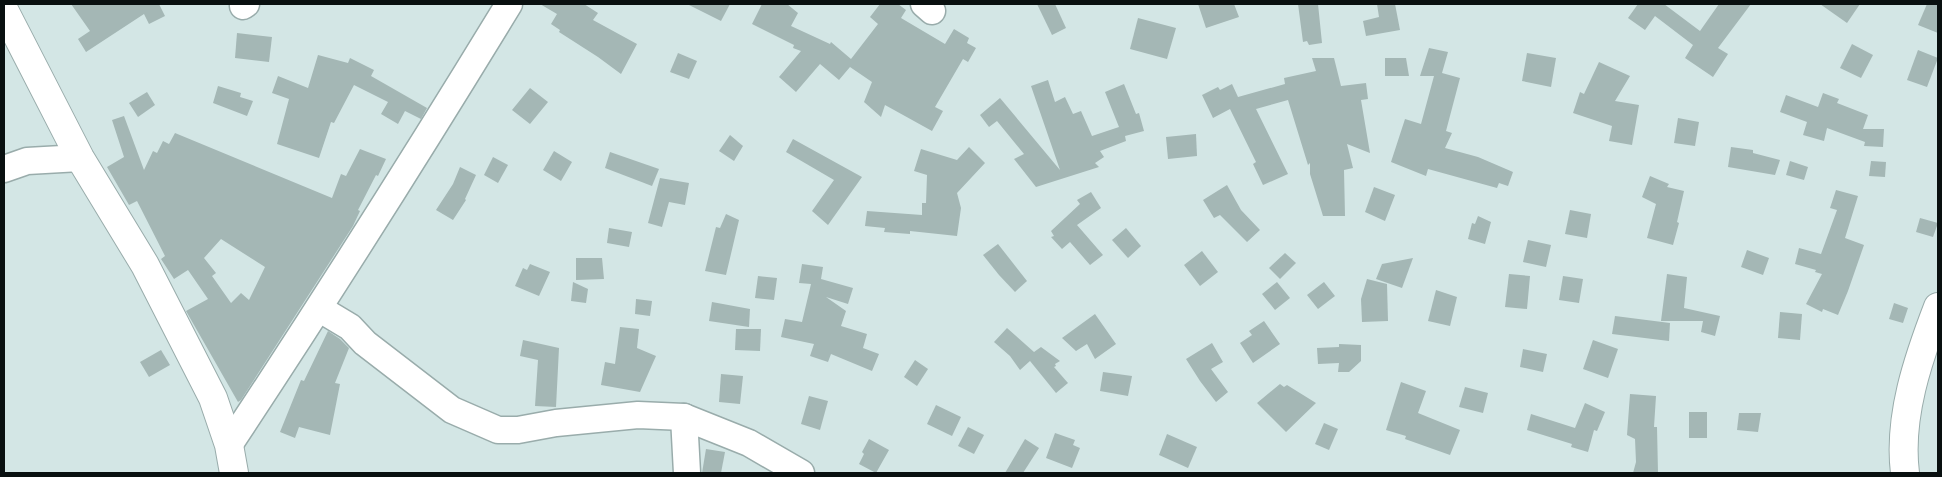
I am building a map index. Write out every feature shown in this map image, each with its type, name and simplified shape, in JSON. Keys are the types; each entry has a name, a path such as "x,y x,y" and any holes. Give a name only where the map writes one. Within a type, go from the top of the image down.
{"main road":[{"path":"4,10 80,158 145,265 213,398 228,446 234,473"},
{"path":"1905,473 1904,432 1909,400 1918,362 1938,307"}],"street":[{"path":"228,446 320,309 509,4"},
{"path":"4,170 27,162 80,158"},
{"path":"320,309 350,327 366,343 452,410 498,430 518,430 556,423 638,415 684,417 749,443 801,473"},
{"path":"684,417 687,473"}],"building":[{"path":"71,4 159,4 165,16 149,24 144,14 86,52 78,39 90,31"},
{"path":"540,4 584,4 598,13 593,20 637,44 621,74 559,32 560,30 551,24 557,14"},
{"path":"687,4 730,4 721,21"},
{"path":"762,4 787,4 798,13 791,26 830,44 831,42 851,59 878,24 870,17 880,4 898,4 906,10 901,18 945,44 954,29 969,38 967,43 976,48 968,62 963,59 935,107 943,111 932,131 885,105 881,117 864,102 872,82 850,67 839,80 820,64 796,92 779,77 801,51 793,48 794,45 752,24"},
{"path":"1037,4 1055,4 1066,28 1052,35"},
{"path":"1198,4 1234,4 1239,17 1206,28"},
{"path":"1298,4 1318,4 1322,43 1309,45 1307,41 1303,42"},
{"path":"1377,4 1395,4 1400,30 1366,36 1363,21 1379,17"},
{"path":"1638,4 1664,4 1700,31 1719,4 1751,4 1718,48 1728,54 1713,77 1685,58 1693,45 1655,16 1645,30 1628,18"},
{"path":"1820,4 1860,4 1847,23"},
{"path":"1927,4 1938,4 1938,33 1918,25"},
{"path":"1138,18 1176,28 1167,59 1130,49"},
{"path":"237,33 272,37 269,62 235,58"},
{"path":"1852,44 1873,55 1861,78 1840,68"},
{"path":"1429,48 1448,52 1442,73 1460,78 1446,131 1452,133 1445,148 1478,157 1513,172 1508,186 1499,183 1497,188 1428,169 1426,176 1391,162 1405,119 1421,124 1434,76 1420,76"},
{"path":"1918,50 1938,58 1927,87 1907,80"},
{"path":"678,53 697,61 689,79 670,72"},
{"path":"1527,53 1556,58 1551,87 1522,81"},
{"path":"318,55 348,63 350,58 374,70 371,76 427,108 421,119 405,111 398,124 381,114 388,102 354,85 334,123 331,122 319,158 277,144 289,99 272,93 278,76 308,88"},
{"path":"1312,58 1334,58 1341,86 1366,83 1368,99 1361,100 1370,153 1347,144 1353,168 1344,170 1345,216 1323,216 1310,174 1310,163 1308,165 1288,100 1256,109 1288,174 1263,185 1253,164 1256,162 1230,109 1213,118 1202,95 1218,87 1220,90 1232,84 1238,97 1285,84 1284,78 1316,71"},
{"path":"1385,58 1406,58 1409,76 1385,76"},
{"path":"1599,62 1630,76 1615,101 1639,105 1632,145 1609,141 1612,126 1573,113 1580,92 1584,94"},
{"path":"1048,80 1055,102 1065,97 1073,114 1081,111 1092,136 1119,127 1105,92 1124,84 1136,114 1139,113 1144,131 1125,136 1126,141 1100,151 1104,157 1095,163 1099,167 1036,187 1014,159 1024,154 997,121 989,127 980,115 1000,98 1060,170 1031,86"},
{"path":"218,86 241,93 240,97 253,101 247,116 213,103"},
{"path":"530,88 548,102 530,124 512,110"},
{"path":"147,92 155,105 138,117 129,103"},
{"path":"1823,93 1839,99 1837,103 1868,115 1863,129 1884,129 1883,147 1864,146 1865,142 1827,128 1824,141 1803,135 1807,122 1780,112 1786,95 1818,107"},
{"path":"124,116 144,170 153,151 157,153 163,141 169,144 175,133 332,198 341,174 346,176 360,149 386,159 358,210 360,211 353,226 238,402 186,311 208,299 188,270 174,279 161,259 165,256 137,201 129,205 107,167 124,157 112,120","holes":["221,239 265,267 249,300 241,293 231,303 212,276 216,273 204,258"]},
{"path":"1678,118 1699,122 1695,146 1674,143"},
{"path":"1196,134 1197,156 1168,159 1166,137"},
{"path":"730,135 743,146 734,161 719,151"},
{"path":"793,139 862,177 828,225 812,211 834,180 786,152"},
{"path":"969,147 985,163 957,193 961,208 957,236 910,231 910,234 884,232 885,228 865,226 867,211 922,215 922,203 926,203 927,175 914,171 921,149 957,160"},
{"path":"1731,147 1753,150 1753,153 1780,160 1775,175 1728,167"},
{"path":"554,151 572,162 561,181 543,170"},
{"path":"610,152 659,169 652,186 605,168"},
{"path":"493,157 508,165 498,183 484,175"},
{"path":"1790,161 1808,167 1804,180 1786,175"},
{"path":"1871,161 1886,162 1885,177 1869,176"},
{"path":"460,167 476,175 466,200 453,220 436,210 453,184"},
{"path":"1650,176 1669,184 1667,187 1684,191 1673,245 1647,238 1656,204 1642,197"},
{"path":"660,178 689,183 685,205 669,202 662,227 648,223"},
{"path":"1227,185 1241,210 1260,230 1247,242 1220,215 1214,218 1203,200"},
{"path":"1374,187 1395,195 1385,221 1365,212"},
{"path":"1836,190 1858,196 1845,238 1864,245 1838,315 1823,309 1822,312 1806,304 1822,274 1815,272 1816,270 1795,264 1799,248 1821,254 1837,210 1830,208"},
{"path":"1091,192 1101,208 1077,225 1103,255 1090,265 1070,242 1062,249 1051,237 1054,236 1051,231 1080,204 1077,200"},
{"path":"1570,210 1591,214 1587,238 1565,234"},
{"path":"726,214 739,220 726,275 705,271 716,227 720,228"},
{"path":"1478,216 1491,222 1485,244 1468,239 1472,223 1475,224"},
{"path":"1920,218 1938,223 1933,237 1916,232"},
{"path":"609,228 632,232 629,247 607,243"},
{"path":"1126,228 1141,246 1128,258 1112,240"},
{"path":"1528,240 1551,245 1546,267 1523,262"},
{"path":"998,244 1027,281 1015,292 983,255"},
{"path":"1747,250 1769,258 1763,275 1741,267"},
{"path":"1202,251 1218,272 1200,286 1184,265"},
{"path":"1285,253 1296,263 1280,279 1269,268"},
{"path":"576,258 602,258 604,279 576,280"},
{"path":"1413,258 1402,288 1376,279 1382,264"},
{"path":"530,264 550,272 539,296 515,286 523,268 527,270"},
{"path":"802,264 823,267 821,279 853,288 848,304 826,297 846,311 841,326 867,334 863,348 879,354 872,371 831,354 828,362 810,356 814,344 781,337 785,319 802,322 811,284 799,283"},
{"path":"1509,274 1530,276 1527,309 1505,307"},
{"path":"1667,274 1687,277 1684,308 1720,316 1715,336 1701,332 1703,321 1661,321"},
{"path":"758,276 777,278 774,300 755,298"},
{"path":"1563,276 1583,279 1579,303 1559,300"},
{"path":"1367,279 1387,284 1388,321 1362,322 1361,299"},
{"path":"573,282 588,289 586,303 571,301"},
{"path":"1277,282 1290,298 1275,310 1262,294"},
{"path":"1324,282 1335,296 1318,309 1307,295"},
{"path":"1436,290 1457,297 1450,326 1428,321"},
{"path":"636,299 652,301 650,316 635,314"},
{"path":"712,302 750,309 749,327 709,321"},
{"path":"1894,303 1908,308 1903,323 1889,319"},
{"path":"1780,312 1802,314 1800,340 1778,338"},
{"path":"1095,314 1116,344 1095,359 1087,344 1076,351 1062,338"},
{"path":"1615,316 1670,323 1669,341 1612,334"},
{"path":"1264,321 1280,344 1253,363 1240,343 1252,335 1249,331"},
{"path":"620,327 639,329 637,348 656,356 640,392 601,385 605,362 615,364"},
{"path":"1007,328 1034,352 1041,347 1060,361 1054,367 1068,383 1056,393 1030,361 1020,370 1010,356 994,342"},
{"path":"736,329 761,329 760,351 735,350"},
{"path":"328,331 349,348 335,383 340,384 330,435 299,427 295,438 280,432 301,380 304,381"},
{"path":"523,340 559,348 556,407 535,406 538,360 520,356"},
{"path":"1593,340 1618,349 1608,378 1583,369"},
{"path":"1212,343 1223,362 1211,369 1228,392 1216,402 1186,359"},
{"path":"1339,344 1361,345 1361,361 1349,372 1338,372 1339,363 1318,364 1317,348 1339,347"},
{"path":"1523,349 1547,354 1543,372 1520,367"},
{"path":"161,350 170,365 149,377 140,362"},
{"path":"915,360 928,369 917,386 904,377"},
{"path":"1103,372 1132,376 1128,396 1100,391"},
{"path":"721,374 743,376 740,404 719,402"},
{"path":"1401,382 1426,391 1418,413 1460,430 1450,455 1405,439 1406,436 1386,430"},
{"path":"1280,384 1284,387 1287,385 1316,403 1286,432 1257,403"},
{"path":"1465,387 1488,393 1483,413 1459,407"},
{"path":"1630,394 1656,396 1654,427 1657,427 1658,473 1633,473 1636,462 1635,439 1627,435"},
{"path":"809,396 828,401 820,430 801,424"},
{"path":"1585,403 1605,412 1597,431 1594,430 1588,452 1571,447 1572,444 1527,430 1531,414 1575,428"},
{"path":"936,405 961,417 952,436 927,424"},
{"path":"1689,412 1707,412 1707,438 1689,438"},
{"path":"1739,413 1761,413 1758,432 1737,430"},
{"path":"1324,423 1338,429 1329,450 1315,444"},
{"path":"968,427 984,435 974,454 958,446"},
{"path":"1055,433 1075,440 1073,445 1080,448 1072,468 1046,458"},
{"path":"1167,434 1197,447 1188,468 1159,455"},
{"path":"869,439 889,450 876,473 859,464 864,454 862,452"},
{"path":"1025,439 1039,448 1023,473 1005,473"},
{"path":"706,449 725,452 721,473 702,473"}]}
